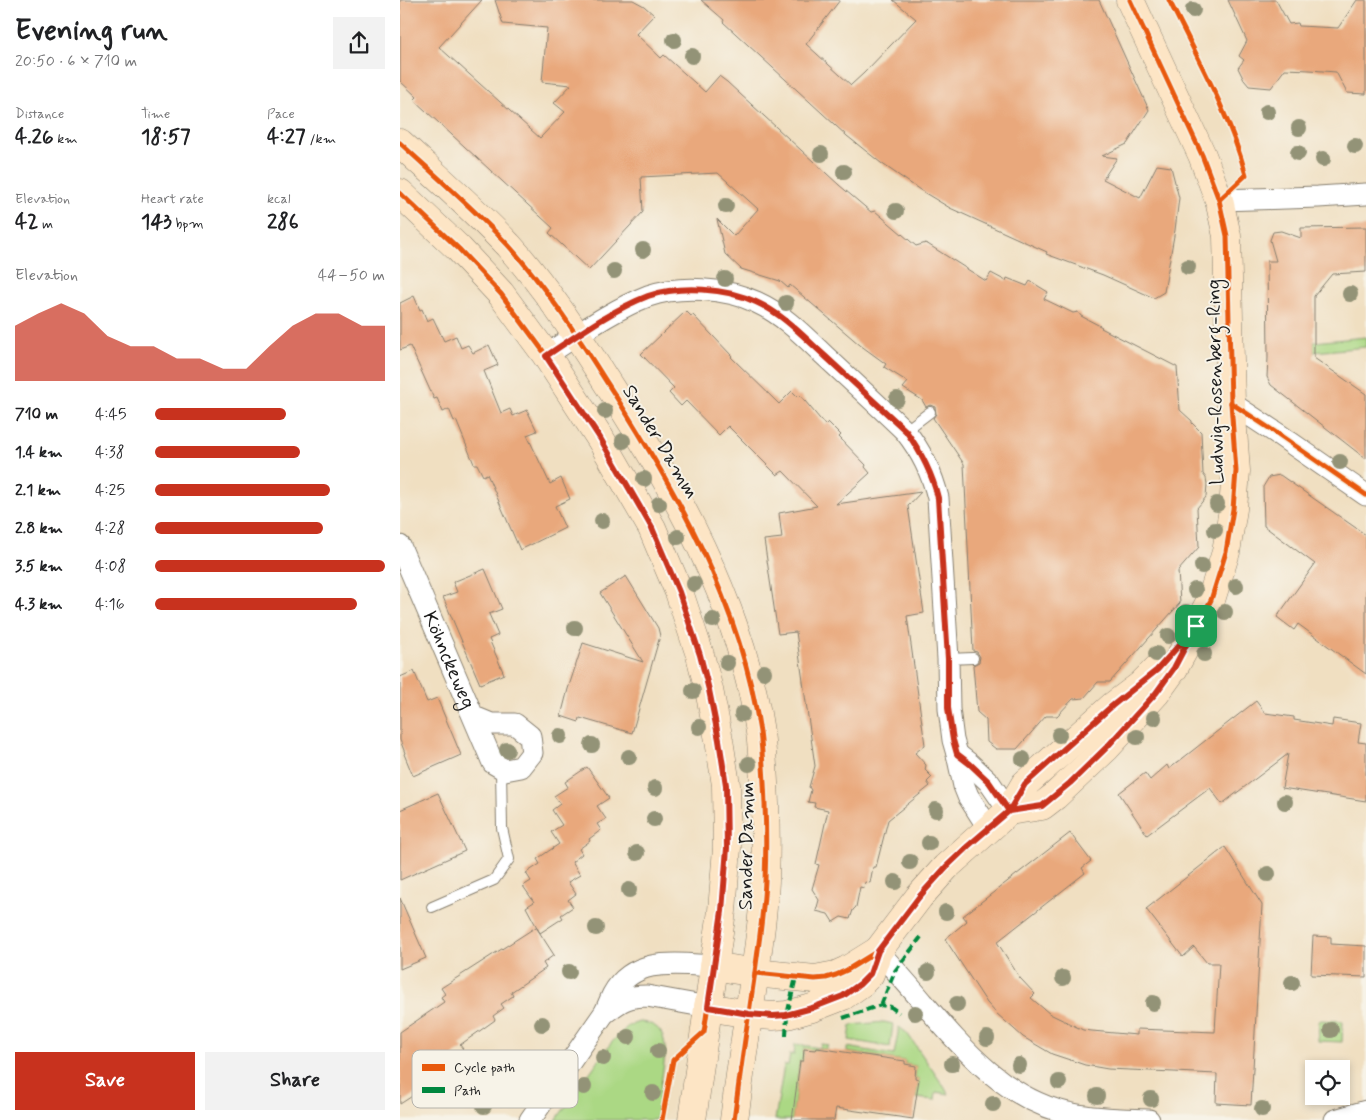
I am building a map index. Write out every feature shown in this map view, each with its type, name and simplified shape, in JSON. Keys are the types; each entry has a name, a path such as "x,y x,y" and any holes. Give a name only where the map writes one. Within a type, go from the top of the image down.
{"main road":[{"name":"Ludwig-Rosenberg-Ring","path":"708,1007 749,1014 786,1015 812,1008 843,996 860,984 870,974 878,951 919,897 968,846 1009,811 1025,784 1112,706 1157,670 1196,626 1211,600 1226,552 1236,471 1231,403 1227,236 1219,200 1202,154 1130,0"},
{"name":"Sander Damm","path":"400,143 474,211 508,246 550,296 577,336 631,420 686,515 712,573 740,647 752,689 760,734 766,829 765,881 760,934 734,1120"},
{"name":"Sander Damm","path":"400,193 459,249 501,294 546,356 600,438 652,528 679,592 700,655 709,690 726,785 727,848 722,911 692,1120"},
{"name":"Ludwig-Rosenberg-Ring","path":"714,966 755,973 816,979 836,975 878,951"}],"street":[{"path":"1219,200 1366,194"},
{"path":"546,356 623,308 648,296 687,289 726,292 756,302 786,320 906,431 917,446 934,481 938,498 948,659 948,708 953,740 968,796 989,829"},
{"path":"1231,403 1366,495"},
{"name":"Köhnckeweg","path":"400,546 493,763 506,770 521,767 532,754 530,736 515,724 491,724 474,717"},
{"path":"957,754 986,778 1009,811"},
{"path":"878,951 958,1043 987,1071 1015,1090 1038,1104 1072,1114 1149,1120"},
{"path":"578,1052 606,1012 618,986 638,969 660,965 714,966"},
{"path":"606,1012 628,997 637,996 647,996 708,1007"},
{"path":"530,1120 538,1108"},
{"path":"1335,1120 1366,1111"}],"lane":[{"path":"906,431 930,412"},
{"path":"948,659 973,658"},
{"path":"432,907 494,880 509,859 502,828 501,768"}],"green space":[{"path":"1366,337 1366,347 1314,352 1314,342"},
{"path":"1319,1020 1343,1021 1342,1042 1318,1041"},
{"path":"639,1022 646,1023 657,1028 663,1037 665,1056 656,1120 556,1120 565,1108 578,1108 578,1089 611,1043 628,1026"},
{"path":"884,1022 893,1024 890,1047 849,1040 851,1025"},
{"path":"899,1027 907,1033 949,1094 936,1092 935,1100 916,1098 919,1079 915,1078 916,1066 905,1064 905,1061 847,1052 847,1047 894,1055"},
{"path":"795,1044 820,1048 821,1044 828,1045 826,1049 804,1049 803,1061 800,1061 792,1120 775,1120 784,1065 788,1065 790,1054 794,1055"}],"building":[{"path":"400,0 482,0 439,47 540,138 565,112 554,103 571,85 542,82 547,28 503,24 495,0 633,0 644,6 654,15 636,34 661,58 664,55 705,92 719,76 839,185 871,212 875,211 916,246 926,243 986,281 991,273 1006,281 1007,278 1027,286 1030,281 1048,292 1044,299 1073,313 1078,312 1081,316 1101,328 1177,367 1180,410 1201,432 1203,474 1207,484 1206,497 1197,508 1199,547 1178,571 1180,603 1110,682 1098,682 1084,698 1073,699 1057,716 1046,716 1017,749 996,749 987,742 986,720 977,712 973,665 979,662 980,657 977,652 973,651 964,464 933,418 936,414 935,407 930,405 926,407 922,400 903,388 908,382 884,367 886,364 860,345 790,285 788,288 780,281 741,269 725,254 717,219 734,236 758,209 718,173 641,177 643,212 589,270 549,233 553,228 414,100 417,97 400,81"},
{"path":"701,0 840,0 806,44 851,85 916,19 893,0 1099,0 1149,110 1127,144 1102,156 1117,158 1103,179 1140,198 1157,165 1171,167 1179,198 1164,292 1154,298 1103,275 1046,254 1047,252 950,208 920,190 847,136"},
{"path":"1228,0 1276,0 1289,24 1298,23 1299,26 1338,28 1357,0 1366,0 1366,94 1347,93 1336,72 1310,70 1285,69 1271,88 1249,86 1238,68 1244,60 1239,56 1247,41"},
{"path":"1366,227 1366,272 1332,274 1314,296 1314,358 1366,394 1366,459 1271,385 1267,377 1267,261 1276,261 1270,240 1273,232 1281,231 1301,238 1301,228"},
{"path":"414,296 427,321 433,318 444,341 456,336 461,348 468,345 473,353 489,345 498,365 484,371 501,413 510,409 513,416 527,410 537,431 527,435 550,484 561,478 570,499 555,506 565,528 520,550 487,474 483,476 477,464 474,464 456,420 454,421 449,409 443,412 437,398 434,399 410,346 400,350 400,303"},
{"path":"686,311 691,316 693,315 731,357 779,404 792,391 798,397 800,395 825,425 828,422 841,435 839,437 866,465 865,467 870,473 836,504 921,492 908,506 924,613 907,616 925,745 915,753 926,765 925,770 932,777 927,782 930,786 888,820 876,867 873,867 870,883 865,882 864,888 860,887 856,907 850,919 841,917 833,922 828,914 816,911 819,900 812,889 819,865 816,864 828,810 814,807 815,803 808,802 811,790 809,787 815,766 796,632 778,634 764,540 782,538 779,513 817,506 783,471 777,475 728,426 719,435 686,401 681,406 669,393 674,388 641,354"},
{"path":"1280,475 1366,535 1366,674 1298,624 1294,630 1277,617 1315,564 1264,526 1263,487 1269,477"},
{"path":"485,569 502,609 489,614 498,635 489,639 504,674 480,684 443,597 457,592 453,582"},
{"path":"626,576 658,628 660,636 632,733 580,718 579,722 561,716 583,643 643,662 600,593"},
{"path":"414,671 427,702 437,698 461,755 413,776 400,740 400,677"},
{"path":"1256,701 1265,713 1294,717 1294,720 1332,726 1333,719 1361,723 1358,742 1366,743 1366,801 1282,788 1288,754 1222,804 1210,788 1147,835 1119,793 1145,773 1150,780 1167,765 1169,769"},
{"path":"587,767 609,798 597,806 606,819 597,824 601,830 579,849 582,854 572,862 580,875 568,882 576,894 568,900 573,907 561,915 563,918 540,933 526,907 534,902 523,886 531,881 526,873 540,864 537,859 559,844 551,832 562,825 552,810 560,804 554,796 568,787 565,782"},
{"path":"438,793 465,851 400,880 400,810"},
{"path":"1070,833 1091,861 1082,868 1085,873 997,942 1020,978 1035,994 1031,998 1050,1014 1083,1030 1137,1035 1137,1029 1215,1032 1219,963 1207,963 1194,947 1183,957 1146,909 1225,847 1262,905 1251,1105 1216,1103 1217,1074 1108,1069 1085,1065 1052,1054 1023,1037 987,1003 945,939 967,921 963,916"},
{"path":"400,898 426,958 400,969"},
{"path":"536,927 554,955 543,963 546,968 511,992 513,996 501,1004 504,1008 493,1016 495,1020 460,1045 463,1049 412,1050 412,1096 400,1104 400,1032 444,1002 441,997 445,994 441,988"},
{"path":"1313,936 1331,937 1331,944 1366,946 1366,977 1311,975"},
{"path":"817,1048 905,1061 905,1064 916,1066 915,1078 919,1079 913,1119 836,1108 834,1120 792,1120 800,1061 803,1061 804,1049 816,1050"}],"marked path":[{"path":"881,1005 895,971 921,937"},
{"path":"786,1036 787,1015 796,977"},
{"path":"843,1018 881,1005 891,1007 899,1013"}],"cycle path":[{"path":"1009,811 1042,806 1055,796 1106,748 1156,693 1174,668 1211,600 1226,552 1233,509 1236,471 1231,403 1227,236 1219,200 1202,155 1130,0"},
{"path":"1169,0 1222,107 1246,175 1219,200"},
{"path":"400,143 469,206 508,245 535,277 571,327 630,419 679,503 721,592 737,637 751,684 760,732 763,759 766,852 761,928 734,1120"},
{"path":"400,193 459,249 501,294 546,355 600,438 652,528 679,592 700,655 709,690 726,785 727,848 722,911 704,1032 673,1060 662,1120"},
{"path":"1231,403 1366,495"},
{"path":"755,973 815,979 826,978 847,970 878,951 919,897 946,867 1009,811 1025,784 1113,706 1157,670 1183,641"}],"route":[{"path":"1196,626 1141,685 1112,706 1025,784 1009,811 946,867 919,897 878,951 870,974 860,984 843,996 812,1008 786,1015 749,1014 708,1007 722,911 727,848 726,785 709,690 700,655 679,592 652,528 600,438 546,356 605,318 648,296 687,289 726,292 756,302 786,320 906,431 917,446 934,481 938,498 948,659 948,708 953,740 957,754 989,782 1009,811 1042,806 1070,783 1106,748 1156,693 1174,668 1196,626"}]}
